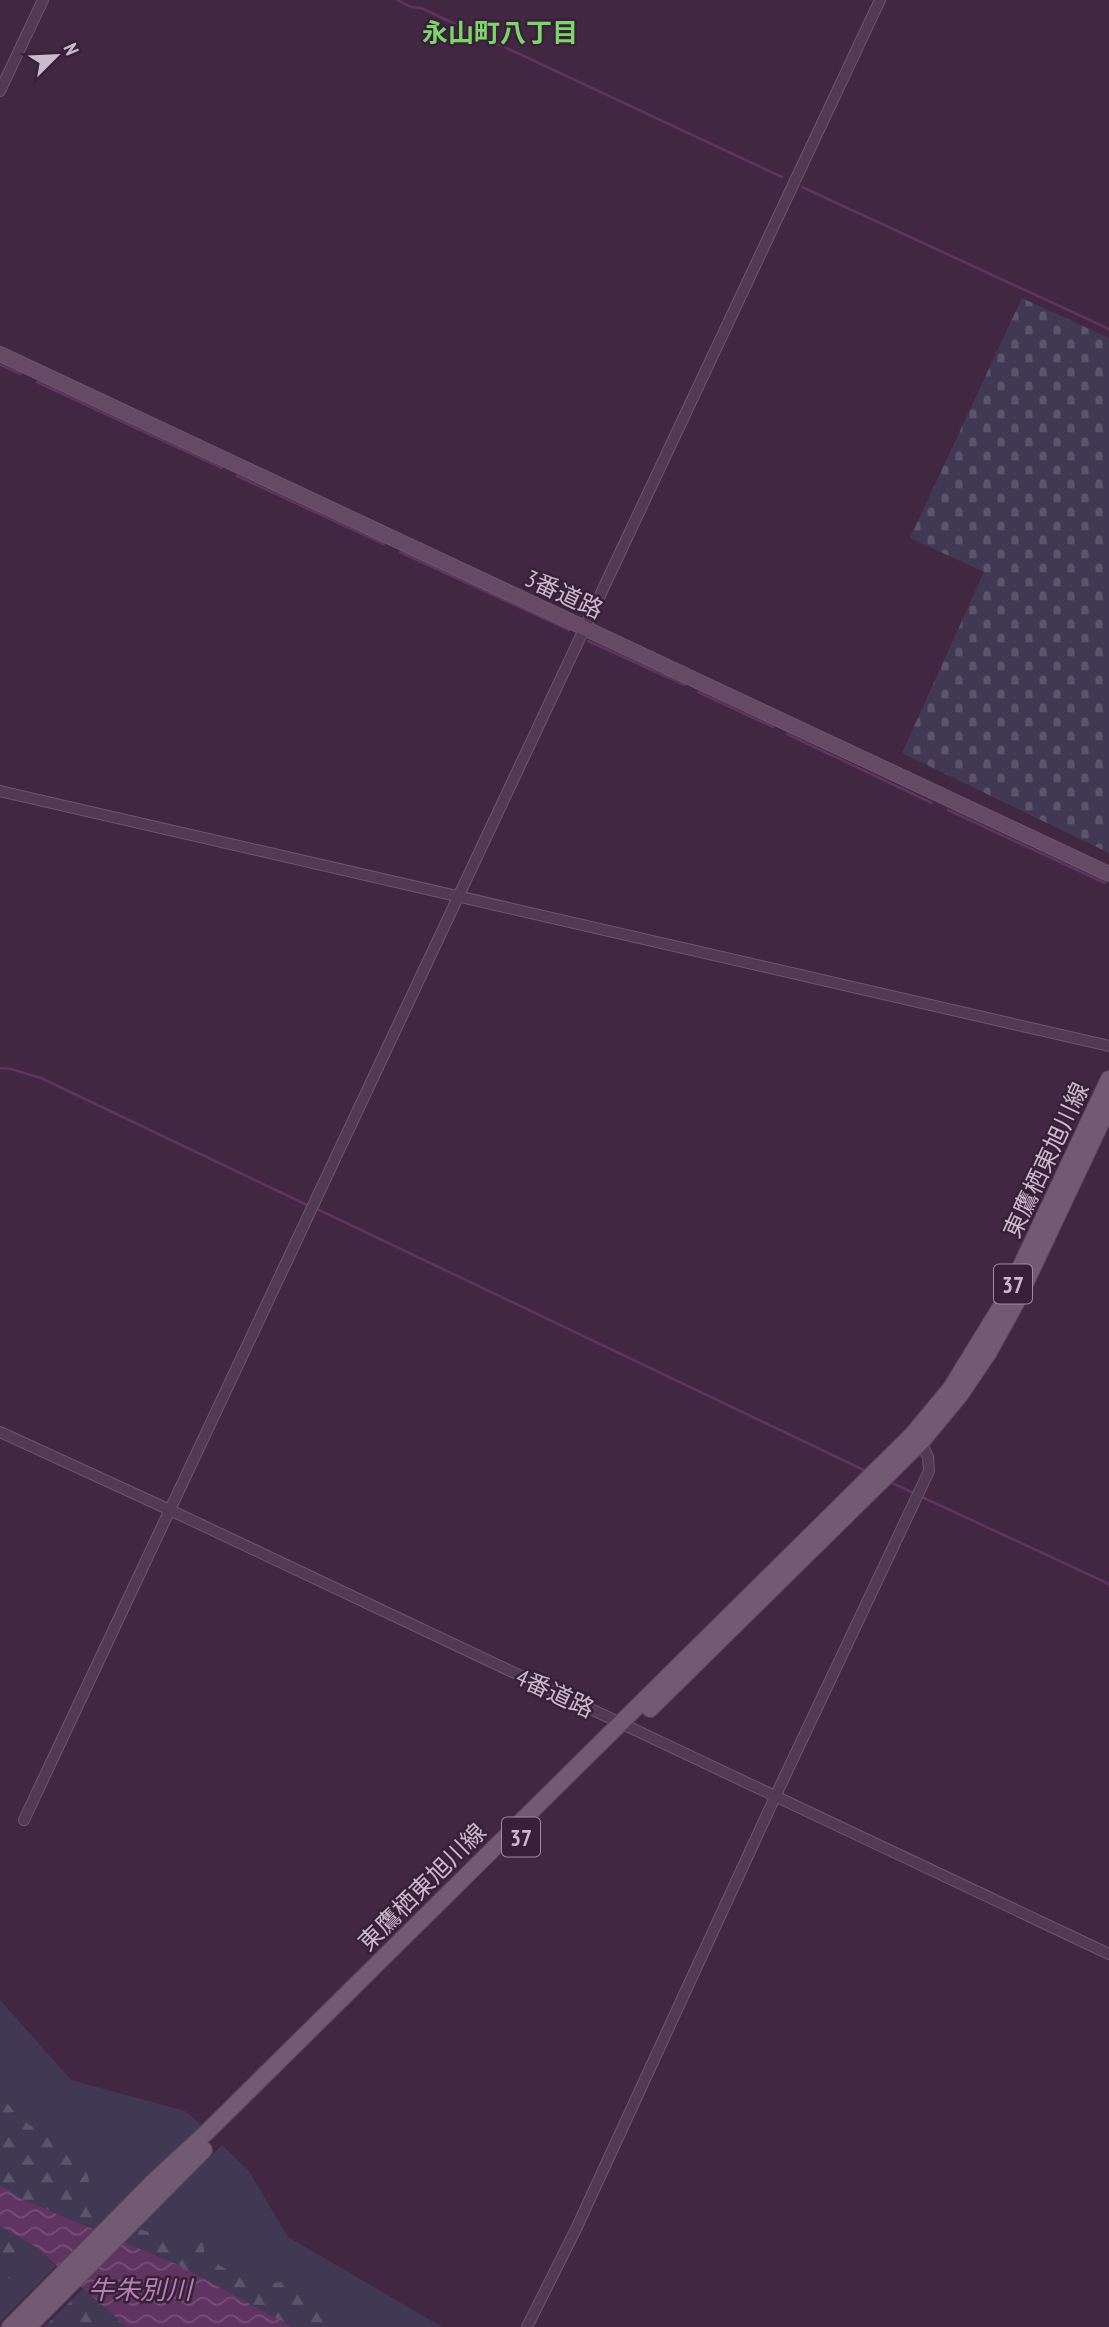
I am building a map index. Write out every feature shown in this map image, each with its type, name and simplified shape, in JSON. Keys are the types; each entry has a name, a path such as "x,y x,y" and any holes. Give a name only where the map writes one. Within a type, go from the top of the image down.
{"main road":[{"name":"東鷹栖東旭川線","path":"917,1437 951,1388 1005,1300 1109,1079"},
{"name":"東鷹栖東旭川線","path":"28,2327 208,2131 625,1726 960,1395 989,1352 1016,1304 1109,1106"},
{"name":"東鷹栖東旭川線","path":"10,2327 160,2184"}],"street":[{"path":"0,91 43,0"},
{"path":"23,1820 880,0"},
{"name":"3番道路","path":"0,354 1109,874"},
{"path":"0,792 1109,1046"},
{"name":"4番道路","path":"0,1432 1109,1954"},
{"path":"527,2327 582,2217 775,1797 929,1471 928,1457 917,1437"}],"green space":[{"path":"1022,298 1109,338 1109,853 902,753 984,572 910,538"},
{"path":"0,2000 71,2080 185,2111 208,2131 106,2230 92,2216 87,2162 19,2118 0,2094"},
{"path":"0,2094 19,2118 87,2162 92,2216 106,2230 103,2233 22,2199 0,2185"},
{"path":"222,2145 248,2170 288,2237 442,2327 350,2327 286,2282 253,2280 205,2257 203,2242 185,2245 137,2228"},
{"path":"0,2226 34,2246 11,2278 0,2280"},
{"path":"137,2228 185,2245 203,2242 205,2257 253,2280 286,2282 350,2327 292,2327 181,2266 124,2242"},
{"path":"34,2246 56,2266 0,2322 0,2280 11,2278"},
{"path":"83,2289 127,2327 44,2327"}],"water":[{"name":"牛朱別川","path":"0,2185 22,2199 181,2266 292,2327 127,2327 34,2246 0,2226"}],"waterway":[{"path":"397,0 411,7 421,8 782,177"},
{"path":"802,187 1109,329"},
{"path":"0,365 21,374"},
{"path":"37,382 222,468"},
{"path":"237,476 384,544"},
{"path":"400,552 569,630"},
{"path":"588,641 685,685"},
{"path":"698,692 773,727"},
{"path":"787,734 932,803"},
{"path":"948,810 1105,883"},
{"path":"0,1068 41,1078 309,1206"},
{"path":"315,1208 868,1472"},
{"path":"890,1482 916,1494"},
{"path":"922,1497 1109,1584"}],"district":[{"name":"永山町八丁目","path":"500,32"}]}
